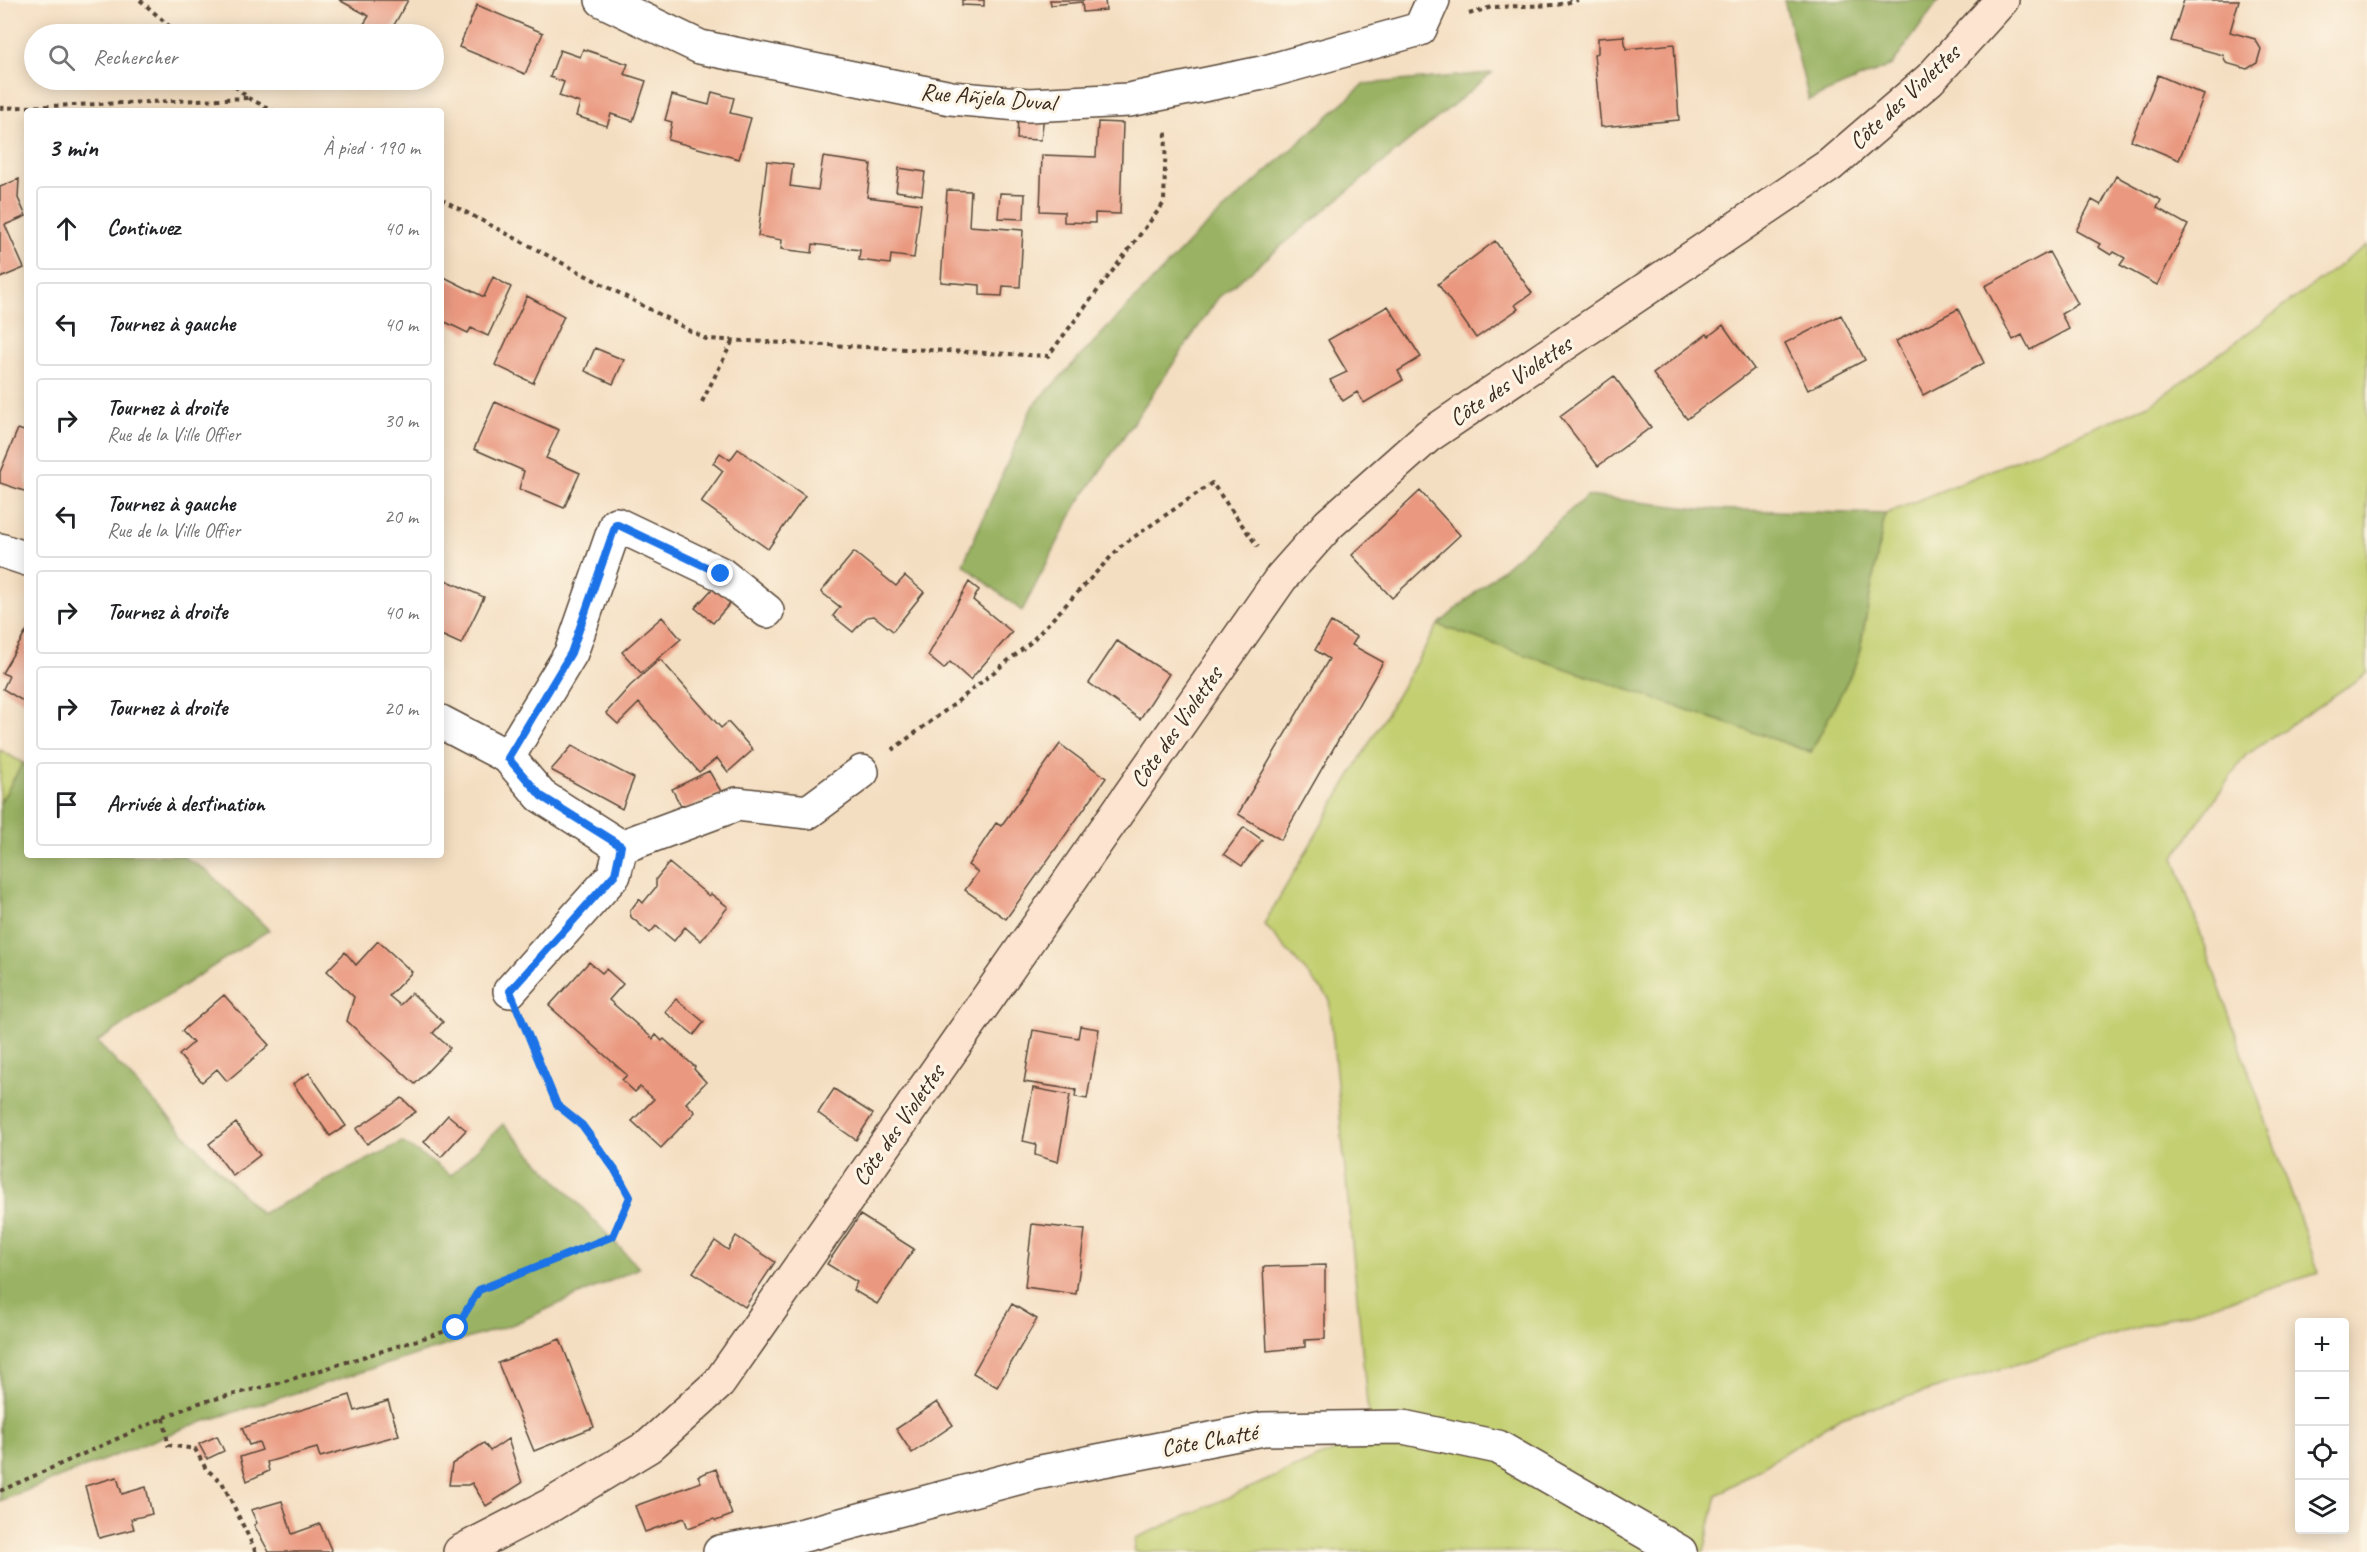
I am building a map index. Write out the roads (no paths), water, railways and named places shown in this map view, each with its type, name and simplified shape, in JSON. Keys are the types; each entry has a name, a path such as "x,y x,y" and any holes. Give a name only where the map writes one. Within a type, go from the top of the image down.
{"street":[{"name":"Rue Añjela Duval","path":"602,0 700,47 951,98 1029,105 1129,100 1262,73 1419,29 1433,0"},
{"name":"Côte des Violettes","path":"460,1552 551,1505 648,1446 719,1383 1281,578 1329,524 1428,436 1830,165 1930,79 2002,0"},
{"path":"508,758 571,653 616,524 721,574 766,611"},
{"path":"0,550 24,558"},
{"path":"444,724 508,758 541,796 621,846"},
{"path":"621,846 737,804 808,812 862,772"},
{"path":"510,991 615,874 621,846"},
{"name":"Côte Chatté","path":"720,1552 789,1539 1036,1473 1263,1429 1403,1427 1498,1447 1680,1552"}]}
